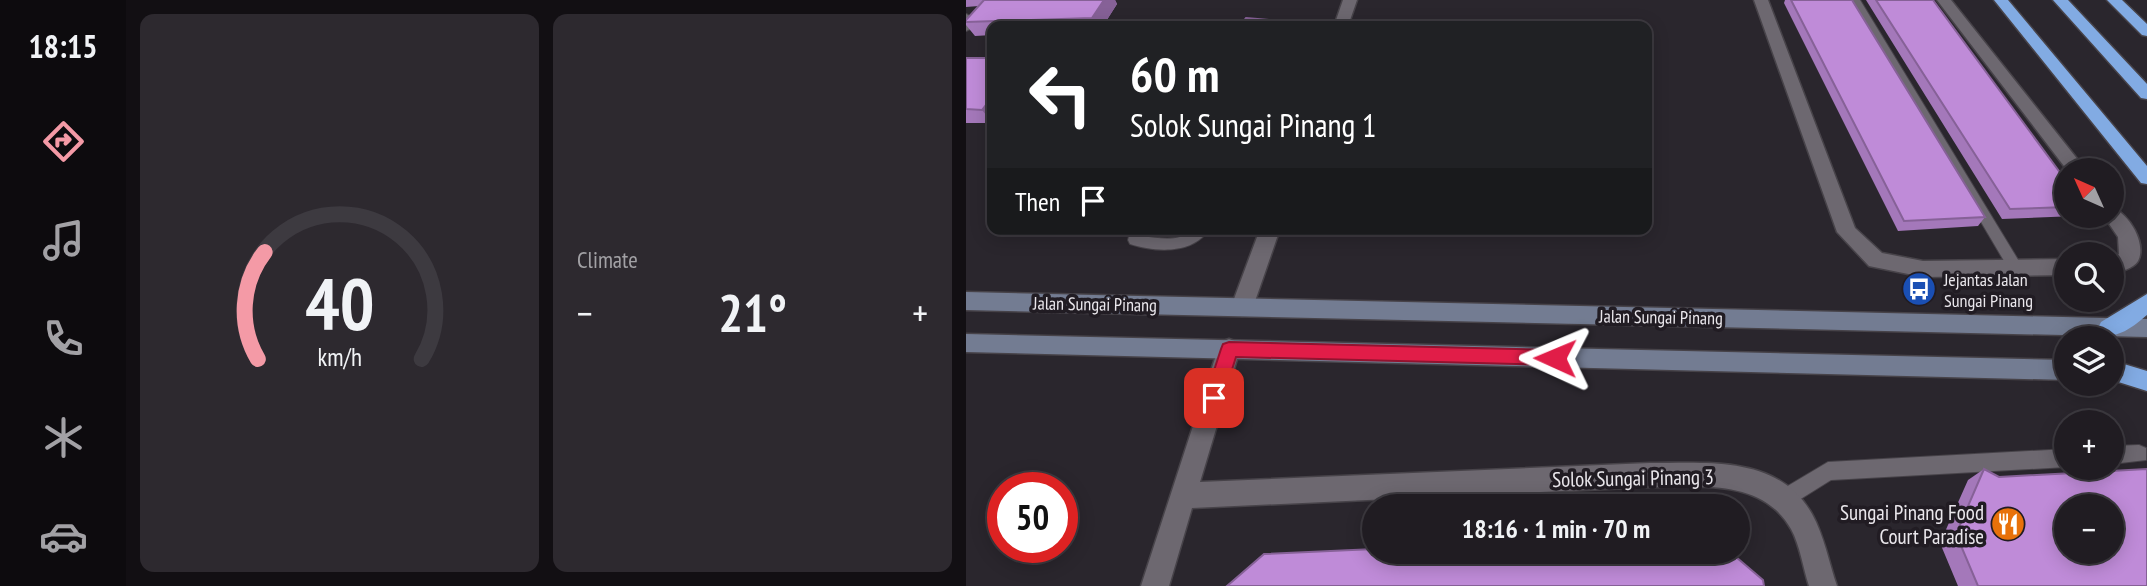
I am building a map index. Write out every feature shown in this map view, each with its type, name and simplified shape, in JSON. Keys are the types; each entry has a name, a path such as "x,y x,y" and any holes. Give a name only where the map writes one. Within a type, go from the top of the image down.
{"highway":[{"path":"2001,0 2147,178"},
{"path":"2060,0 2147,94"},
{"path":"2113,0 2147,32"},
{"path":"2113,326 2126,320 2147,303"},
{"path":"2124,374 2147,381"}],"main road":[{"name":"Jalan Sungai Pinang","path":"966,300 2054,327"},
{"name":"Jalan Sungai Pinang","path":"2124,328 2147,328"},
{"path":"966,343 2054,370"},
{"path":"2124,372 2147,373"}],"street":[{"path":"1343,21 1350,0"},
{"path":"1761,0 1847,232 1876,260 1923,269 2054,267"},
{"path":"1944,0 2068,158"},
{"path":"2122,228 2128,235 2129,258 2124,260"},
{"path":"1242,307 1268,235"},
{"path":"1155,586 1229,349"},
{"name":"Solok Sungai Pinang 3","path":"1183,496 1650,475 1720,475 1755,480 1783,500 1802,522 1823,586"}],"lane":[{"path":"1855,0 2015,267"},
{"path":"1136,235 1135,240 1185,243 1197,235"},
{"path":"2124,455 2139,454"},
{"path":"1783,500 1828,471 2054,459"}],"building":[{"path":"984,0 1104,0 1092,18 966,20"},
{"path":"1791,0 1852,0 1985,217 1904,221"},
{"path":"1876,0 1933,0 2054,164 2054,207 2010,209"},
{"path":"1246,18 1279,21 1244,21"},
{"path":"966,58 987,58 987,104 982,110 966,109"},
{"name":"Sungai Pinang Food Court Paradise","path":"1984,469 1999,477 2054,474 2054,480 2124,480 2124,470 2147,469 2147,586 1978,586 1956,534"},
{"path":"1362,550 1362,564 1744,564 1763,580 1764,586 1227,586 1264,554"}],"place":[{"name":"Jejantas Jalan Sungai Pinang","path":"1919,289"},
{"name":"Sungai Pinang Food Court Paradise","path":"2008,524"}],"route":[{"path":"1214,398 1229,349 1555,358"}]}
